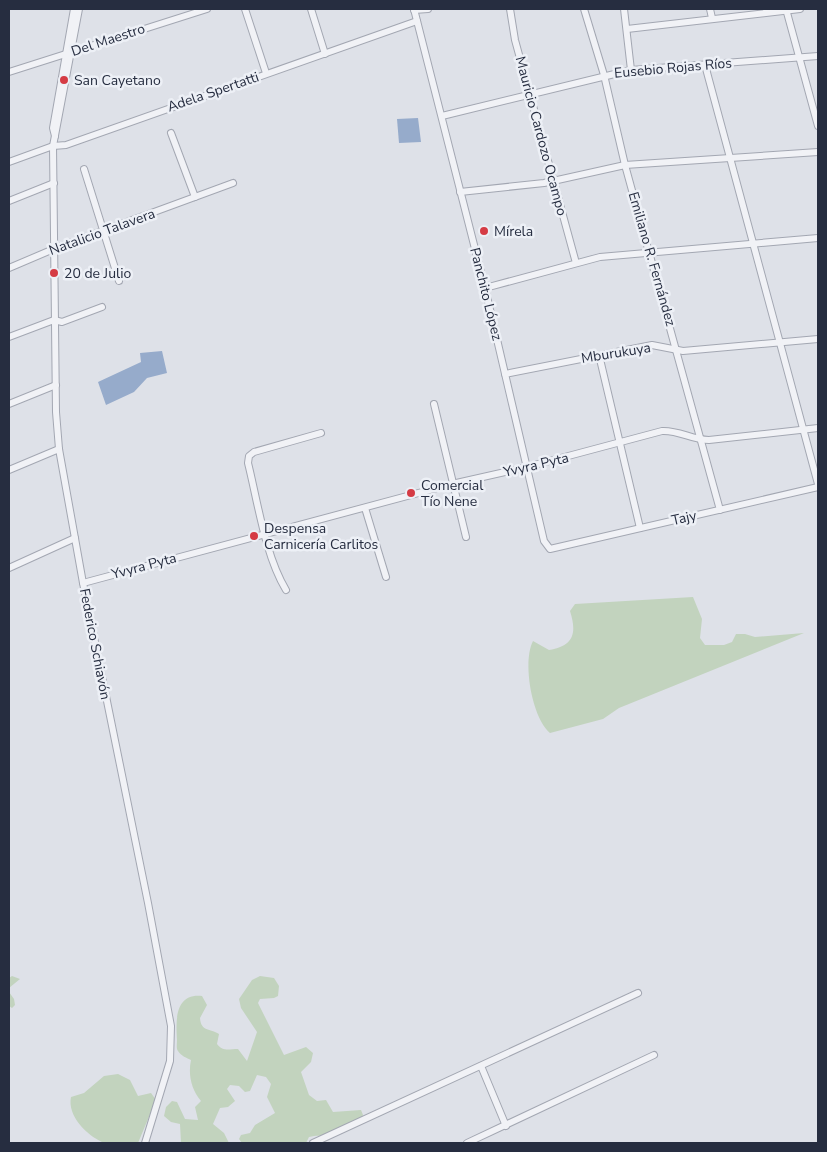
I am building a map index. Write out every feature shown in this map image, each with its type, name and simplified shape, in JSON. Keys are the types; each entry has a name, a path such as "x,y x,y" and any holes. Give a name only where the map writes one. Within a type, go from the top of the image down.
{"street":[{"name":"Federico Schiavón","path":"74,9 54,146 56,248 54,320 59,449 83,583 148,903 170,1026 170,1061 145,1143"},
{"name":"Federico Schiavón","path":"69,52 79,9"},
{"name":"Del Maestro","path":"9,72 207,9"},
{"path":"245,9 266,73"},
{"path":"311,9 325,54"},
{"path":"414,9 428,9"},
{"name":"Panchito López","path":"414,9 442,116 544,541 550,549"},
{"name":"Mauricio Cardozo Ocampo","path":"510,9 515,40 552,182 576,263"},
{"name":"Emiliano R. Fernández","path":"584,9 604,75 625,165 720,510"},
{"path":"624,9 631,70"},
{"path":"710,9 712,18"},
{"path":"627,29 800,9"},
{"path":"786,10 818,126"},
{"name":"Adela Spertatti","path":"9,162 54,146 66,146 266,73 417,21"},
{"name":"Eusebio Rojas Ríos","path":"442,116 604,75 631,70 818,56"},
{"path":"705,65 805,430 818,485"},
{"path":"171,133 195,198"},
{"path":"460,192 552,182 625,165 818,152"},
{"path":"84,169 119,281"},
{"path":"9,201 54,183"},
{"name":"Natalicio Talavera","path":"9,268 103,230 233,183"},
{"path":"484,288 600,257 818,238"},
{"path":"9,337 54,320 62,322 102,307"},
{"name":"Mburukuya","path":"505,374 652,345 677,350 818,340"},
{"path":"599,355 640,528"},
{"path":"9,404 56,385"},
{"path":"434,404 466,537"},
{"name":"Yvyra Pyta","path":"83,583 452,484 620,444 662,431 672,431 700,440 818,428"},
{"path":"286,590 278,576 266,534 248,463 249,456 254,452 321,433"},
{"path":"9,470 59,449"},
{"name":"Tajy","path":"550,549 720,510 818,485"},
{"path":"365,508 386,577"},
{"path":"9,568 75,538"},
{"path":"313,1143 638,993"},
{"path":"467,1143 654,1055"},
{"path":"481,1066 506,1126"}],"green space":[{"path":"693,597 702,619 700,638 705,645 724,645 732,642 736,634 755,637 804,633 619,708 603,719 550,733 538,715 531,689 528,662 533,641 549,650 568,642 573,632 570,611 575,604"},
{"path":"12,976 20,979 9,988 9,978"},
{"path":"260,976 274,978 279,986 278,996 260,999 258,1003 284,1055 306,1047 313,1053 311,1062 301,1072 309,1095 317,1101 326,1100 333,1112 361,1110 363,1115 358,1122 344,1131 329,1136 309,1137 306,1143 242,1143 239,1139 241,1135 250,1133 255,1125 275,1113 267,1097 271,1084 266,1077 257,1075 250,1091 245,1092 239,1086 230,1085 227,1089 235,1101 228,1107 220,1108 213,1124 224,1133 229,1143 181,1143 180,1124 171,1122 164,1116 166,1107 172,1101 177,1102 185,1119 198,1120 195,1107 201,1101 191,1081 191,1060 184,1057 177,1049 177,1017 179,1010 186,999 193,996 202,996 207,1005 200,1018 202,1026 219,1034 217,1044 219,1047 226,1050 238,1049 247,1061 257,1032 241,1008 239,999 252,980"},
{"path":"9,992 14,999 15,1005 12,1008 9,1006"},
{"path":"118,1074 130,1080 138,1096 151,1093 156,1100 138,1143 115,1144 102,1142 90,1135 79,1124 72,1111 71,1097 84,1093 104,1076"}],"water":[{"path":"418,118 421,142 399,143 397,119"},
{"path":"162,351 167,373 147,378 134,392 106,405 98,382 141,362 140,353"}],"place":[{"name":"San Cayetano","path":"64,80"},
{"name":"Mírela","path":"484,231"},
{"name":"20 de Julio","path":"54,273"},
{"name":"Comercial Tío Nene","path":"411,493"},
{"name":"Despensa Carnicería Carlitos","path":"254,536"}]}
